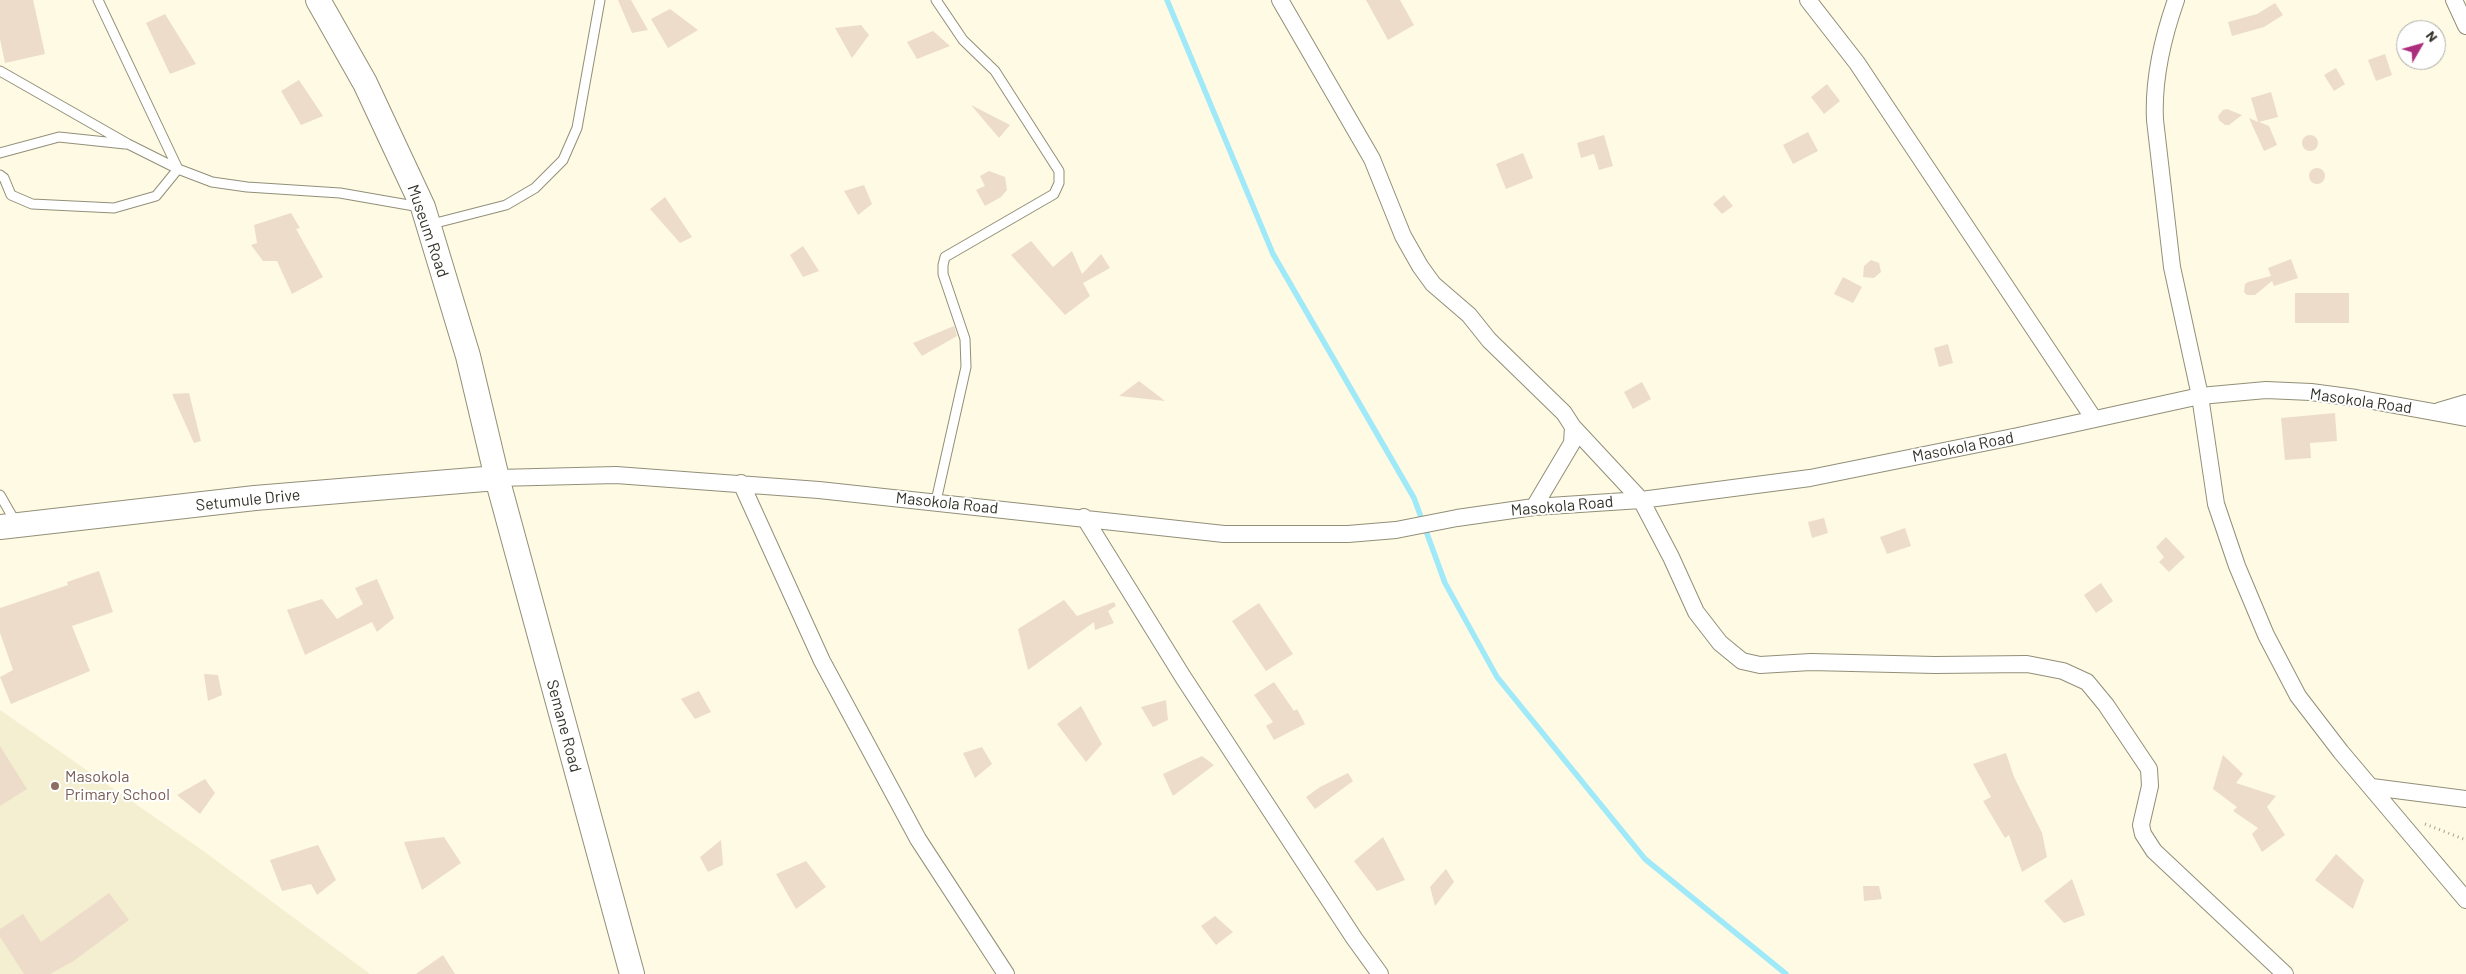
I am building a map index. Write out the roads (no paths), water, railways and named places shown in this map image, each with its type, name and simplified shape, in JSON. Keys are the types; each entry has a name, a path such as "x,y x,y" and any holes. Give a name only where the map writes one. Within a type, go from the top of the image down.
{"street":[{"name":"Museum Road","path":"318,0 365,83 426,216 468,356 497,478"},
{"path":"1280,0 1372,159 1403,236 1420,266 1433,284 1469,315 1489,340 1564,413 1573,427 1641,500 1671,557 1696,612 1720,643 1742,661 1760,665 1810,662 1935,665 2028,664 2062,671 2087,682 2122,727 2149,769 2150,786 2141,825 2143,834 2154,851 2285,974"},
{"path":"1808,0 1857,63 2094,419"},
{"path":"2176,0 2168,21 2156,90 2155,120 2172,267 2200,396 2216,504 2237,566 2266,635 2298,696 2341,752 2466,900"},
{"path":"2454,0 2466,26"},
{"name":"Masokola Road","path":"497,478 616,475 741,483 936,501 1224,534 1348,534 1396,530 1457,518 1534,507 1641,500 1810,478 2200,396 2266,390 2311,392 2466,418"},
{"path":"2436,412 2466,403"},
{"path":"1534,507 1572,443 1573,427"},
{"name":"Setumule Drive","path":"8,526 255,498 497,478"},
{"name":"Semane Road","path":"497,478 632,974"},
{"path":"741,483 822,661 918,839 1004,973"},
{"path":"1084,517 1183,677 1380,974"},
{"path":"2372,787 2466,799"}],"lane":[{"path":"98,0 178,170"},
{"path":"0,71 128,144 178,170 212,182 247,187 340,193 426,216 506,204 534,188 563,160 577,128 600,0"},
{"path":"936,0 963,40 995,71 1060,171 1059,183 1054,194 945,258 942,265 943,274 965,339 966,367 936,501"},
{"path":"0,153 59,137 128,144"},
{"path":"0,175 4,178 11,195 32,204 114,208 156,196 178,170"},
{"path":"0,495 8,526"}],"waterway":[{"path":"1167,0 1273,254 1414,498 1445,583 1497,677 1645,859 1786,974"}],"place":[{"name":"Masokola Primary School","path":"55,786"}]}
